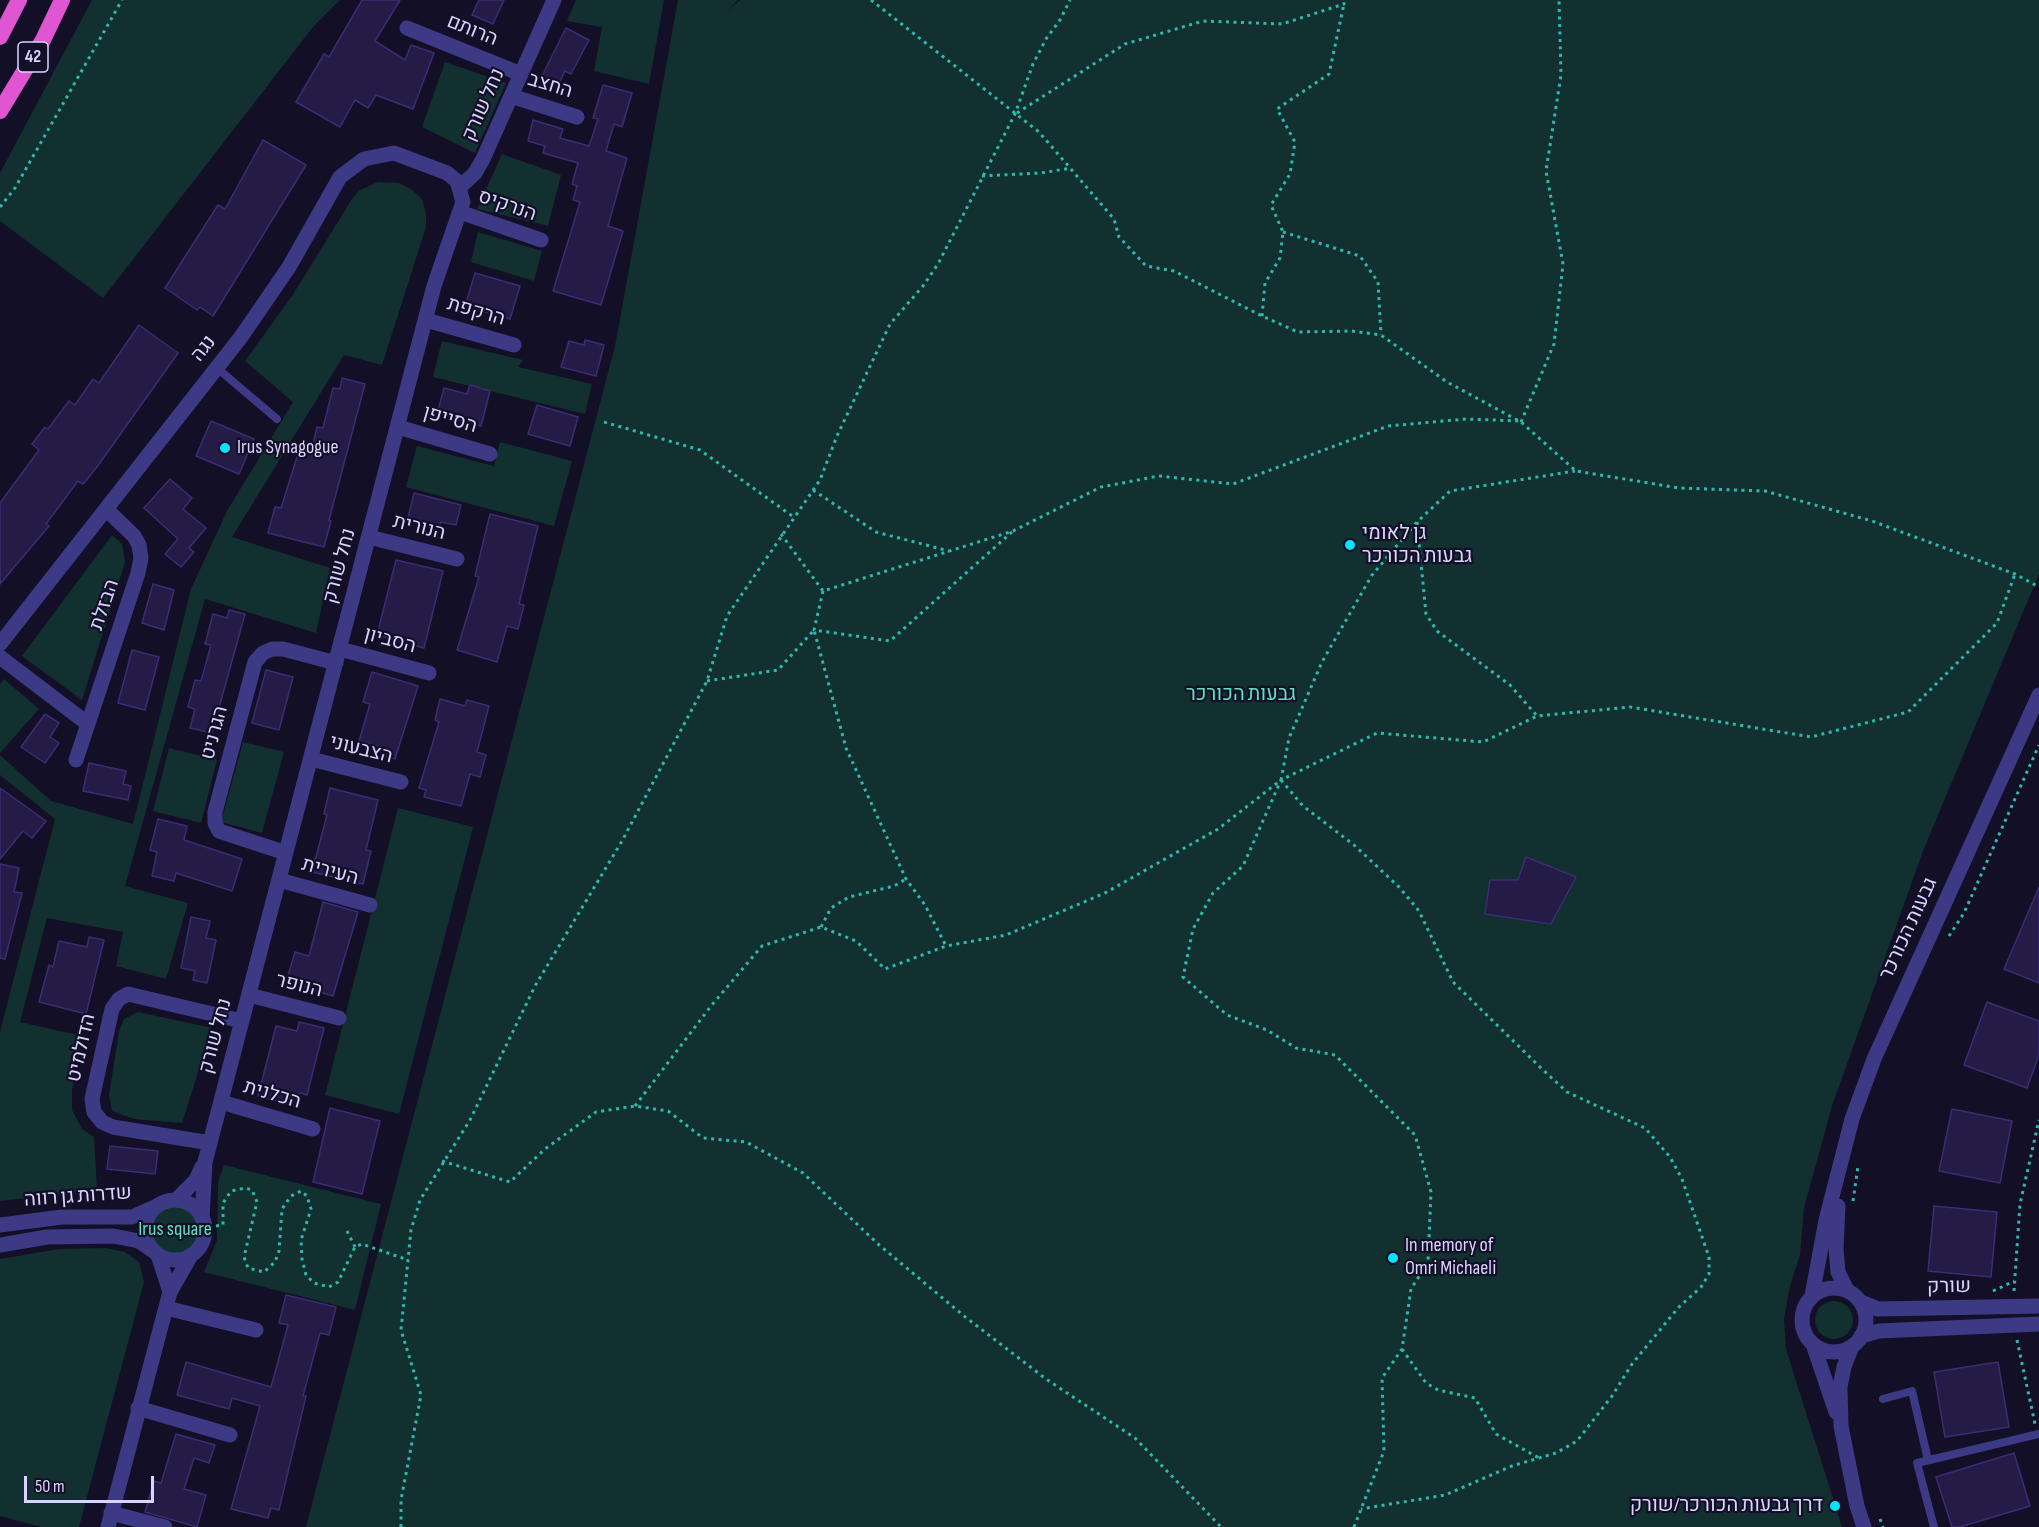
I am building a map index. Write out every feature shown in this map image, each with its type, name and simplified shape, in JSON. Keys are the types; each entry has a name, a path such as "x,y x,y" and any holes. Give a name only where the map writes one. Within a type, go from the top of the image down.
{"highway":[{"name":"42","path":"0,38 19,0"},
{"name":"42","path":"0,111 43,40 62,0"}],"street":[{"name":"נחל שורק","path":"176,1200 196,1180 205,1162 439,270 463,202 460,187 475,173 483,159 554,0"},
{"name":"הרותם","path":"407,28 521,74"},
{"name":"החצב","path":"511,96 577,117"},
{"name":"נגה","path":"0,644 217,368 269,298 340,177 364,159 394,153 447,173 460,187"},
{"name":"הנרקיס","path":"460,212 541,240"},
{"name":"הרקפת","path":"426,320 514,345"},
{"name":"הסייפן","path":"398,427 490,454"},
{"name":"הבזלת","path":"75,760 138,573 141,558 139,545 134,536 106,509"},
{"name":"הנורית","path":"369,537 457,559"},
{"name":"הגרניט","path":"286,853 219,831 215,823 218,800 255,662 263,653 272,649 338,656"},
{"name":"הסביון","path":"338,656 429,673"},
{"path":"0,657 88,724"},
{"name":"גבעות הכורכר","path":"1812,1296 1826,1220 1852,1119 1892,1016 2035,711 2039,695"},
{"name":"הצבעוני","path":"311,759 401,782"},
{"name":"העירית","path":"279,880 370,905"},
{"name":"הדולמיט","path":"210,1143 113,1127 102,1122 94,1112 92,1099 112,1009 118,999 128,994 242,1021"},
{"name":"הנופר","path":"249,995 339,1018"},
{"name":"הכלנית","path":"220,1102 313,1129"},
{"name":"נחל שורק","path":"204,1223 205,1162"},
{"name":"גבעות הכורכר","path":"1842,1164 1836,1249 1838,1272 1846,1290"},
{"path":"165,1527 110,1520 170,1292 190,1257 203,1242 204,1223 194,1207 176,1200 157,1206 146,1223 145,1232 170,1292"},
{"name":"שדרות גן רווה","path":"0,1225 62,1217 132,1217 157,1206"},
{"name":"שדרות גן רווה","path":"0,1245 47,1237 113,1236 139,1241 155,1252"},
{"path":"155,1252 171,1260 190,1257"},
{"path":"1841,1426 1840,1387 1844,1367 1857,1341 1866,1319 1861,1302 1846,1290 1829,1288 1812,1296 1803,1311 1802,1321 1807,1338 1813,1344 1821,1349 1837,1352 1857,1341"},
{"name":"שורק","path":"1861,1302 1878,1309 2039,1306"},
{"path":"166,1308 256,1330"},
{"name":"שורק","path":"1857,1341 1879,1331 2039,1324"},
{"path":"1813,1344 1841,1426 1853,1487 1864,1527"},
{"path":"138,1408 230,1435"}],"lane":[{"path":"217,368 277,419"},
{"path":"1883,1399 1912,1392 1928,1460"},
{"path":"1934,1527 1917,1463 2038,1434"}],"path":[{"path":"0,207 15,188 122,0"},
{"path":"871,0 1039,132 1114,219 1119,237 1146,266 1174,271 1298,332 1352,331 1382,335 1447,381 1521,422 1576,471"},
{"path":"401,1527 401,1500 421,1395 401,1330 411,1230 420,1200 442,1161 470,1120 535,986 622,841 707,681 727,616 813,490 890,324 923,286 938,264 1015,114 1033,64 1070,0"},
{"path":"1521,422 1554,344 1563,264 1546,171 1562,75 1559,1"},
{"path":"1015,114 1125,44 1203,21 1282,24 1344,2"},
{"path":"1262,316 1265,283 1280,258 1283,232 1271,205 1290,174 1295,142 1276,109 1329,74 1344,2"},
{"path":"982,176 1041,173 1071,168"},
{"path":"1283,232 1360,256 1378,282 1382,335"},
{"path":"823,591 1013,531 1101,487 1159,476 1233,484 1388,426 1466,419 1521,422"},
{"path":"604,422 700,450 795,518"},
{"path":"1354,1527 1384,1451 1382,1378 1402,1349 1411,1289 1428,1262 1431,1192 1415,1135 1335,1055 1296,1048 1268,1030 1227,1015 1183,977 1193,929 1213,893 1243,866 1281,780 1289,738 1322,662 1372,576 1417,522 1450,491 1576,471 1679,488 1765,491 1872,521 2015,574 2039,587"},
{"path":"813,490 876,532 951,552"},
{"path":"1417,522 1426,614 1437,631 1510,685 1537,716"},
{"path":"814,630 890,642 1013,531"},
{"path":"782,534 823,591 814,630 846,748 906,879 925,905 946,946"},
{"path":"635,1106 711,1006 762,946 821,927 856,941 885,969 946,946 1006,936 1105,893 1218,829 1281,780 1377,733 1482,741 1537,716 1629,707 1811,737 1908,712 1997,623 2015,574"},
{"path":"707,681 778,670 814,630"},
{"path":"1946,940 1964,913 2039,745"},
{"path":"1281,780 1303,806 1354,845 1400,887 1419,911 1453,982 1567,1092 1646,1128 1670,1156 1682,1179 1709,1257 1709,1274 1632,1364 1612,1396 1577,1441 1556,1454 1512,1466 1445,1495 1361,1509"},
{"path":"821,927 831,908 849,897 894,886 906,879"},
{"path":"442,1161 510,1182 545,1149 596,1112 635,1106 668,1111 703,1138 746,1142 803,1173 878,1244 964,1316 1046,1378 1135,1438 1221,1527"},
{"path":"2013,1306 2020,1204 2039,1120"},
{"path":"1852,1210 1859,1162"},
{"path":"204,1223 223,1225 223,1203 231,1191 245,1188 252,1190 257,1202 244,1257 248,1268 264,1272 275,1262 279,1251 282,1209 291,1196 301,1191 307,1196 311,1209 301,1240 306,1275 314,1283 329,1287 338,1282 354,1247 347,1231"},
{"path":"354,1247 362,1245 408,1260"},
{"path":"2001,1286 2014,1281"},
{"path":"2014,1325 2038,1434"},
{"path":"1402,1349 1426,1383 1438,1390 1475,1398 1496,1434 1539,1458"},
{"path":"1880,1518 1883,1527"}],"green space":[{"path":"92,0 340,0 313,27 103,298 0,221 0,173"},
{"path":"576,0 664,0 649,84 594,71 602,27 567,21"},
{"name":"גבעות הכורכר","path":"678,0 738,0 725,13 740,0 2039,0 2039,574 1923,851 1832,1106 1804,1208 1800,1255 1790,1286 1784,1319 1786,1349 1842,1527 306,1527 615,346"},
{"path":"445,62 506,83 475,153 422,127"},
{"path":"502,154 561,175 548,226 477,209"},
{"path":"378,182 399,183 411,189 422,199 426,214 426,227 382,365 344,355 232,537 330,568 316,633 205,599 125,886 188,903 166,979 116,966 123,932 47,918 20,1022 82,1036 72,1091 72,1110 82,1129 94,1137 97,1190 0,1201 0,1032 55,819 0,775 0,755 51,801 133,824 191,589 227,511 293,402 245,361 292,296 352,199 360,190"},
{"path":"478,232 542,251 534,281 471,262"},
{"path":"442,341 523,360 518,367 592,384 585,414 433,377"},
{"path":"500,442 572,461 554,526 406,487 417,446 494,466"},
{"path":"112,535 122,544 125,562 82,700 22,656"},
{"path":"4,679 39,709 0,753 0,684"},
{"path":"243,742 284,752 262,833 221,822"},
{"path":"169,748 217,760 201,823 153,811"},
{"path":"398,808 473,827 399,1114 325,1095"},
{"path":"138,1012 212,1028 182,1123 134,1119 112,1111 109,1095 119,1031 124,1019"},
{"path":"224,1165 381,1204 355,1310 204,1272 217,1240 218,1182"},
{"name":"Irus square","path":"175,1204 185,1206 193,1212 199,1220 201,1230 199,1240 193,1248 185,1254 175,1256 165,1254 157,1248 151,1240 149,1230 151,1220 157,1212 165,1206"},
{"path":"105,1248 125,1252 139,1262 144,1282 79,1527 41,1527 0,1516 0,1259 59,1249"},
{"path":"1834,1301 1847,1307 1853,1320 1847,1333 1834,1339 1821,1333 1815,1320 1821,1307"}],"building":[{"path":"362,0 400,0 375,41 405,60 411,45 434,53 413,109 376,95 368,108 355,100 340,127 296,102 324,54 329,57"},
{"path":"479,0 504,0 493,24 472,15"},
{"path":"566,28 589,40 571,74 565,71 558,86 541,78"},
{"path":"603,85 632,93 622,127 614,124 606,151 627,158 608,226 623,231 601,305 553,291 580,202 573,200 577,186 572,184 578,163 543,153 545,146 528,141 533,120 563,129 560,138 589,146 598,119 593,118"},
{"path":"263,140 306,165 213,316 200,307 197,310 165,288 218,205 225,209"},
{"path":"475,273 520,286 510,319 465,306"},
{"path":"139,325 178,353 97,467 83,484 78,481 46,524 49,526 0,584 0,503 39,450 32,444 45,427 48,429 69,401 75,405 93,379 99,383"},
{"path":"585,340 604,345 596,376 561,367 569,341 584,345"},
{"path":"342,378 365,384 324,547 268,533 275,507 281,508 302,441 313,444 317,427 323,428 333,388 340,389"},
{"path":"470,385 490,391 481,426 437,414 444,388 467,394"},
{"path":"537,405 578,417 570,446 528,434"},
{"name":"Irus Synagogue","path":"211,421 254,439 239,474 196,456"},
{"path":"170,479 192,498 183,509 206,528 189,548 194,552 181,567 165,554 178,539 144,508"},
{"path":"414,493 461,505 456,525 441,522 440,526 408,518"},
{"path":"490,514 538,526 519,604 524,605 518,629 507,626 497,662 457,650 479,577 475,576"},
{"path":"396,560 443,571 424,648 377,635"},
{"path":"153,584 174,590 164,630 142,623"},
{"path":"229,610 245,614 212,733 190,728 195,709 188,707 195,680 201,681 211,645 205,644 213,614 227,618"},
{"path":"132,650 159,657 145,710 118,703"},
{"path":"266,670 293,677 279,730 252,723"},
{"path":"372,672 418,686 395,759 381,755 384,748 359,741 370,704 363,702"},
{"path":"440,699 465,706 467,700 489,706 477,752 486,755 480,777 470,774 461,806 424,797 426,790 419,788 439,722 435,720"},
{"path":"45,714 59,723 50,737 59,743 45,763 21,747"},
{"path":"89,763 126,771 123,784 131,786 128,800 83,791"},
{"path":"0,788 46,821 32,838 23,831 0,859"},
{"path":"330,788 378,800 366,850 371,851 363,884 312,872 327,815 324,814"},
{"path":"158,819 187,826 184,840 242,859 232,891 176,873 174,881 152,876 157,852 150,850"},
{"path":"1526,857 1576,877 1551,924 1485,914 1490,880 1518,880"},
{"path":"0,864 19,868 14,892 22,893 5,959 0,958"},
{"path":"2039,887 2039,983 2004,969"},
{"path":"323,902 358,912 333,996 286,982 295,952 309,956"},
{"path":"191,917 210,921 206,938 216,940 207,983 193,980 195,971 181,968"},
{"path":"89,937 104,940 86,1014 39,1002 49,965 53,967 59,941 87,947"},
{"path":"1987,1002 2039,1021 2039,1055 2027,1088 1964,1065"},
{"path":"299,1022 324,1028 307,1095 300,1093 296,1106 258,1096 276,1026 297,1031"},
{"path":"330,1108 380,1121 362,1194 313,1182"},
{"path":"1952,1109 2012,1121 2000,1183 1939,1171"},
{"path":"110,1146 158,1151 155,1174 107,1169"},
{"path":"1934,1206 1997,1212 1991,1277 1928,1271"},
{"path":"286,1295 336,1307 329,1335 320,1333 303,1396 306,1396 279,1510 271,1508 268,1518 231,1509 260,1406 232,1398 229,1409 177,1395 186,1362 271,1387 288,1325 279,1323"},
{"path":"1998,1362 2009,1427 1945,1437 1934,1372"},
{"path":"176,1434 215,1445 209,1463 194,1458 184,1489 206,1495 197,1527 145,1512 154,1481 161,1483"},
{"path":"2014,1453 2030,1506 1960,1527 1952,1527 1936,1477"}],"place":[{"name":"Irus Synagogue","path":"225,448"},
{"name":"גן לאומי גבעות הכורכר","path":"1350,545"},
{"name":"In memory of Omri Michaeli","path":"1393,1258"},
{"name":"דרך גבעות הכורכר/שורק","path":"1835,1506"}]}
